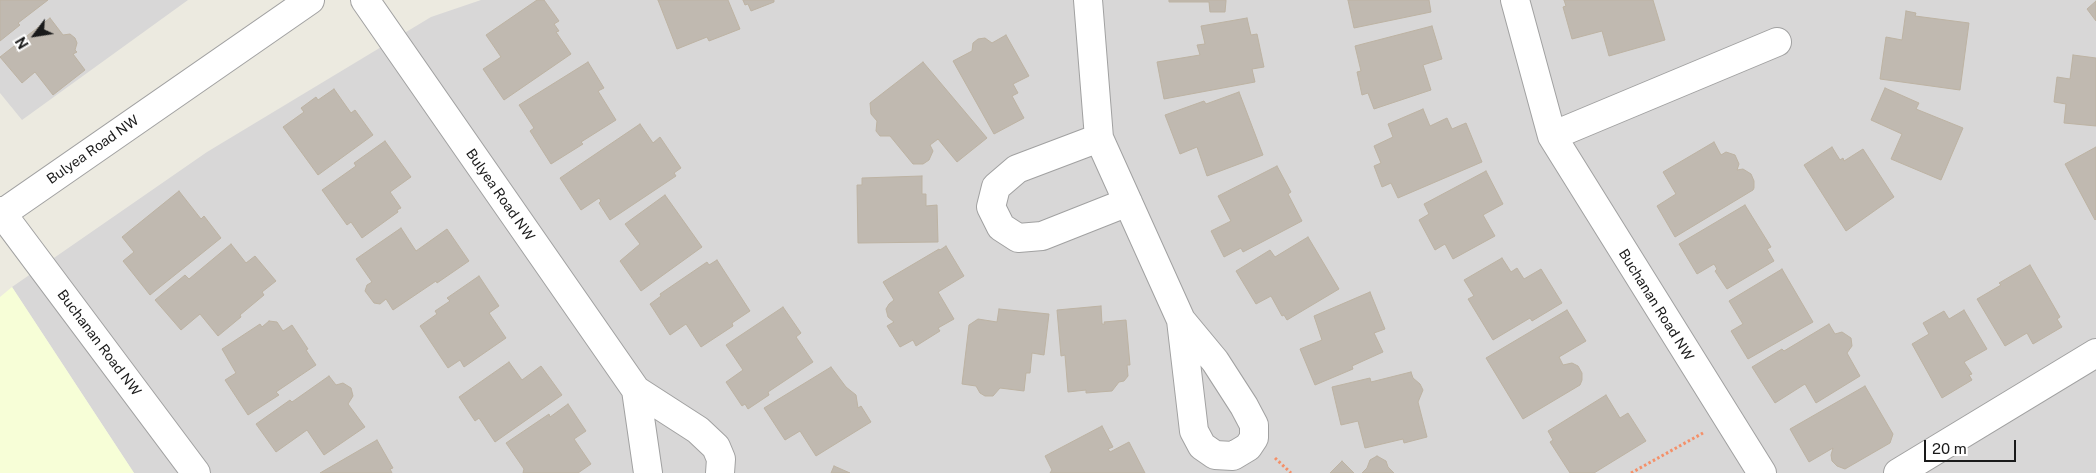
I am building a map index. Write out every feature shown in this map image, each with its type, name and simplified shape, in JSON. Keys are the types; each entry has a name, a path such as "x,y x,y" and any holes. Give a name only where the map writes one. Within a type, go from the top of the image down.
{"street":[{"name":"Bulyea Road NW","path":"1,213 310,0"},
{"name":"Bulyea Road NW","path":"365,0 636,390 698,430 716,447 721,460 720,473"},
{"path":"1088,0 1099,138 1181,320"},
{"name":"Buchanan Road NW","path":"1515,0 1552,136 1762,473"},
{"path":"1552,136 1776,42"},
{"path":"1099,138 1017,169 996,187 991,207 1001,227 1018,238 1042,236 1128,202"},
{"name":"Buchanan Road NW","path":"1,213 196,473"},
{"path":"1898,473 2096,354"},
{"name":"Bulyea Road NW","path":"636,390 648,473"}],"path":[{"path":"1631,473 1727,419"}],"shaded area":[{"path":"0,0 188,0 22,120 0,93"},
{"path":"481,0 2096,0 2096,473 134,473 12,287 207,152 431,17"},
{"path":"12,287 134,473 0,473 0,297"}],"building":[{"path":"0,0 48,0 18,23 20,25 0,41"},
{"path":"537,0 544,0 559,21 554,24 559,31 556,32 571,54 504,100 483,69 501,57 486,35"},
{"path":"658,0 728,0 740,29 709,41 707,37 677,49"},
{"path":"743,0 774,0 774,2 751,11 748,4 745,5"},
{"path":"1169,0 1226,0 1225,12 1210,12 1209,2 1169,2"},
{"path":"1348,0 1429,0 1431,12 1354,28"},
{"path":"1564,0 1653,0 1665,40 1609,56 1602,31 1572,39 1563,7 1566,6"},
{"path":"2096,1 2096,21 2087,9"},
{"path":"1906,11 1916,13 1915,16 1969,23 1960,90 1880,79 1886,37 1902,40"},
{"path":"50,18 63,35 70,34 75,38 77,43 75,50 77,52 73,54 85,70 53,95 35,72 22,83 0,57"},
{"path":"1247,18 1251,35 1257,34 1264,67 1252,69 1255,82 1164,99 1157,62 1200,55 1197,45 1205,44 1201,26"},
{"path":"1432,26 1442,59 1423,65 1431,90 1374,109 1368,93 1362,95 1357,72 1361,71 1355,46"},
{"path":"1006,35 1029,76 1013,84 1018,93 1012,96 1024,118 994,134 953,61 972,51 973,43 978,39 985,38 992,43"},
{"path":"2073,55 2096,58 2096,126 2064,123 2066,104 2054,102 2057,77 2070,79"},
{"path":"588,62 604,88 598,91 616,120 551,164 530,131 534,128 519,105"},
{"path":"923,62 987,138 957,162 938,139 930,145 933,151 929,160 923,164 913,164 890,136 880,136 876,131 877,121 871,114 870,103"},
{"path":"1885,88 1919,103 1916,109 1963,128 1941,180 1891,159 1902,134 1871,120"},
{"path":"334,89 351,113 355,110 373,135 318,175 283,127 304,112 301,108 316,97 318,100"},
{"path":"1239,92 1263,155 1207,176 1197,147 1180,154 1165,115 1204,101 1206,104"},
{"path":"1423,109 1430,126 1447,118 1452,129 1466,123 1482,162 1398,198 1391,183 1382,187 1374,166 1381,163 1374,146 1393,137 1388,124"},
{"path":"640,124 653,143 660,137 681,168 674,173 676,176 610,220 599,203 601,201 599,198 581,210 560,178"},
{"path":"385,141 411,177 390,192 401,208 397,210 398,212 362,238 351,222 347,225 322,190 356,166 354,163"},
{"path":"1714,142 1721,155 1726,152 1735,155 1739,164 1737,170 1743,169 1751,174 1754,188 1675,237 1657,206 1676,194 1663,172"},
{"path":"1832,147 1840,160 1843,158 1844,161 1863,149 1894,197 1846,231 1804,165"},
{"path":"2096,147 2096,219 2095,220 2065,164"},
{"path":"1277,166 1291,192 1288,194 1302,221 1243,252 1241,248 1224,257 1211,231 1231,221 1218,196"},
{"path":"1486,171 1503,204 1483,215 1495,236 1453,259 1445,244 1435,250 1419,220 1429,214 1424,204"},
{"path":"922,176 922,194 926,194 926,206 937,205 938,242 858,243 857,185 862,185 862,178"},
{"path":"179,191 201,219 204,216 221,238 150,295 123,261 134,252 122,237"},
{"path":"665,195 702,247 641,291 620,261 640,244 625,224"},
{"path":"1745,205 1771,247 1767,249 1774,261 1727,289 1715,271 1717,269 1714,264 1697,274 1679,244"},
{"path":"401,228 416,251 447,229 469,261 393,310 386,299 380,304 374,303 365,291 367,285 372,282 356,259"},
{"path":"1308,237 1339,289 1287,320 1284,315 1282,316 1271,296 1256,304 1236,271 1270,250 1275,257"},
{"path":"231,244 246,263 255,256 276,281 262,292 264,295 240,315 241,317 218,336 200,314 181,330 155,300 185,275 189,279"},
{"path":"946,246 964,276 938,292 954,319 938,328 940,331 916,346 913,340 900,347 887,326 894,322 888,317 886,309 894,300 883,282"},
{"path":"1502,258 1511,272 1517,268 1524,279 1541,269 1562,303 1532,321 1530,318 1493,340 1468,299 1474,296 1464,280"},
{"path":"717,260 750,311 732,323 733,326 701,347 686,324 670,335 650,304 661,296 660,294 707,262 709,265"},
{"path":"2030,265 2060,317 2057,319 2062,327 2033,344 2027,333 2005,346 1977,299 2001,285 1999,283"},
{"path":"1782,269 1813,322 1748,359 1731,331 1743,324 1729,301"},
{"path":"479,276 499,306 489,313 506,338 464,367 460,360 448,368 420,326 437,314 435,311 450,301 447,298"},
{"path":"1370,292 1385,329 1374,333 1383,352 1352,366 1353,369 1315,385 1300,349 1322,340 1314,316"},
{"path":"1101,306 1102,324 1105,324 1104,322 1126,320 1130,365 1127,365 1128,376 1124,381 1119,382 1112,391 1086,393 1086,390 1068,392 1065,355 1061,356 1057,310"},
{"path":"783,307 801,333 796,337 813,362 768,392 769,395 748,409 745,404 742,406 726,382 743,370 726,345"},
{"path":"999,309 1049,314 1044,355 1032,353 1030,373 1026,373 1024,391 1000,388 993,396 985,396 980,393 976,386 962,384 969,325 978,319 997,322"},
{"path":"1567,310 1586,341 1559,357 1563,365 1572,363 1578,366 1582,373 1580,385 1523,419 1486,358"},
{"path":"1964,310 1987,349 1964,362 1972,374 1969,375 1972,380 1942,398 1912,344 1929,334 1923,323 1944,311 1949,319"},
{"path":"269,321 277,322 283,331 292,325 316,365 276,392 279,395 248,415 225,380 236,373 222,349 260,324 262,327"},
{"path":"1829,324 1835,334 1842,332 1851,338 1852,346 1847,353 1860,376 1816,403 1805,384 1775,403 1752,367 1782,349 1784,351"},
{"path":"509,362 522,380 541,366 562,395 495,442 479,418 475,421 459,397"},
{"path":"831,367 846,387 856,395 858,408 861,406 871,422 816,456 800,431 785,440 764,408"},
{"path":"1411,372 1413,378 1420,384 1423,390 1418,402 1427,437 1404,443 1403,439 1365,448 1358,421 1341,425 1332,387 1370,378 1371,382"},
{"path":"329,376 336,385 343,383 351,388 353,396 348,404 365,427 324,455 307,430 276,452 256,424"},
{"path":"1865,386 1893,434 1890,443 1845,469 1837,466 1832,461 1833,448 1809,462 1790,429"},
{"path":"1606,395 1620,418 1628,413 1646,441 1594,473 1570,473 1550,442 1553,440 1548,431"},
{"path":"568,404 586,431 574,439 591,464 578,473 523,473 524,469 506,443 549,414 550,417"},
{"path":"1102,426 1113,447 1108,449 1110,452 1129,442 1145,473 1050,473 1052,470 1045,456"},
{"path":"377,440 393,468 390,469 392,473 320,473"},
{"path":"1377,456 1386,461 1388,467 1394,473 1362,473 1367,468 1370,460"},
{"path":"1342,461 1354,473 1330,473"},
{"path":"834,466 850,473 831,473"}]}
